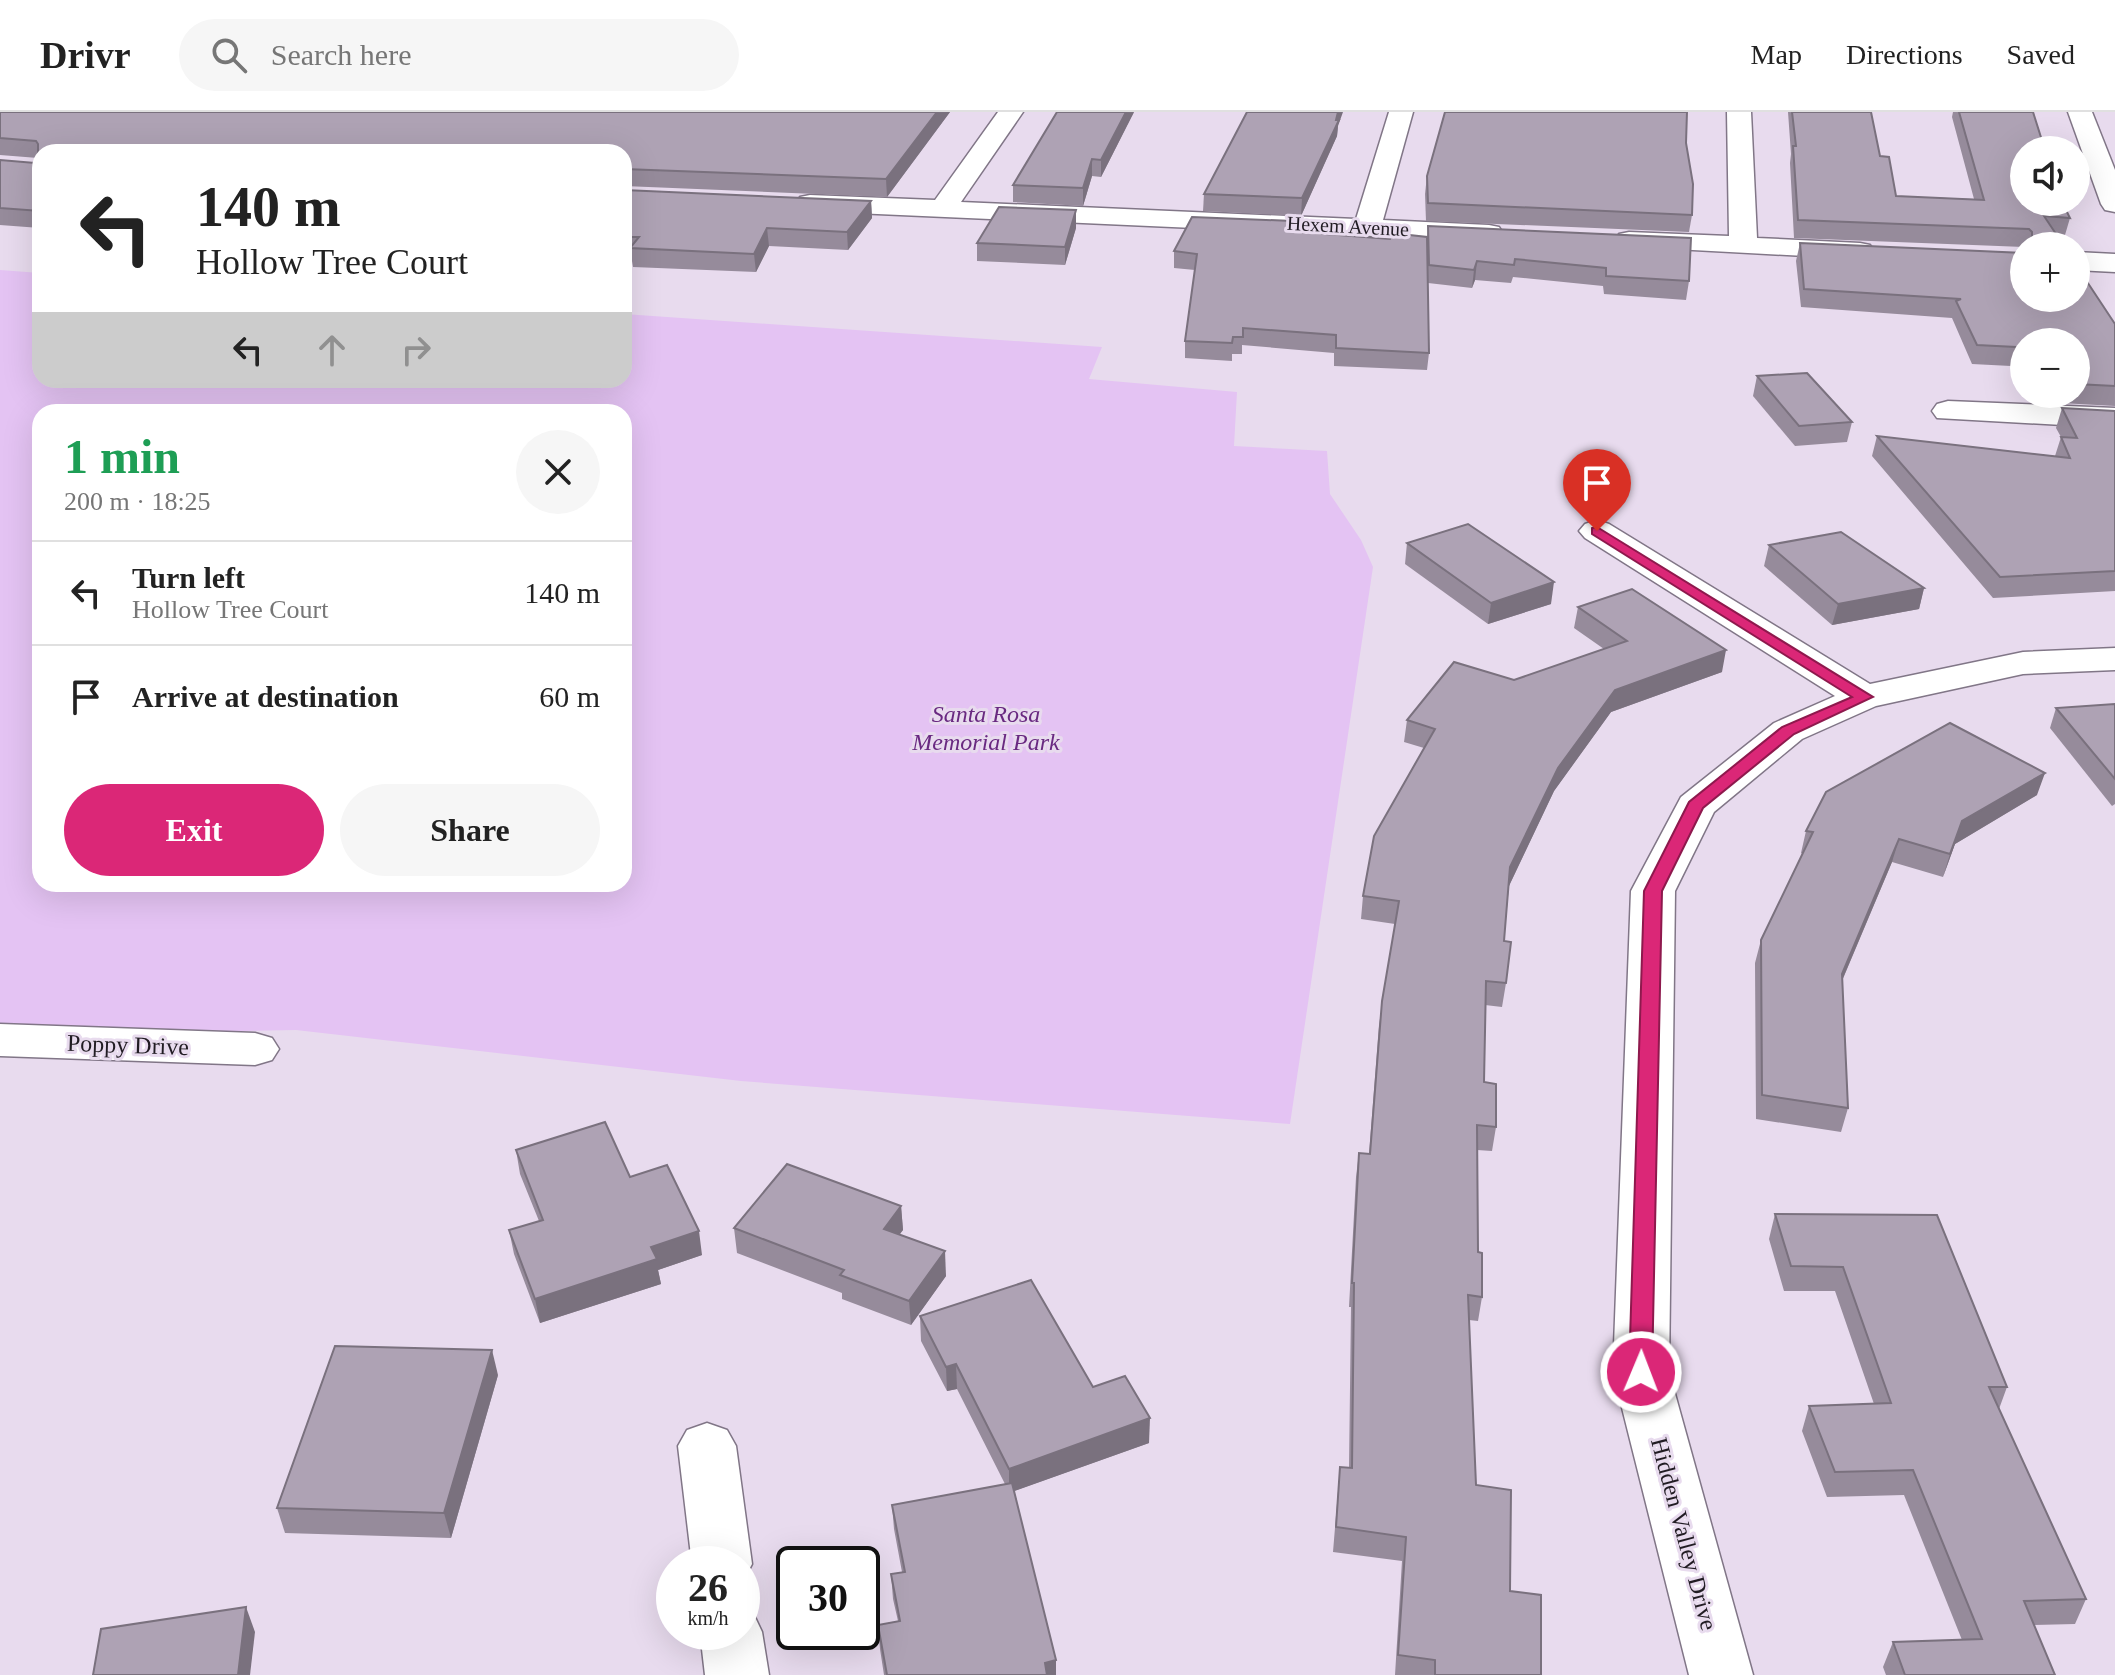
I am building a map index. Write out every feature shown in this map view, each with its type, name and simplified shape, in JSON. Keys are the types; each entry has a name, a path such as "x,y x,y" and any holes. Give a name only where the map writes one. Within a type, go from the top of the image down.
{"street":[{"path":"943,208 1011,112"},
{"path":"1367,227 1401,112"},
{"path":"1739,112 1743,246"},
{"path":"2084,122 2115,132"},
{"path":"2084,122 2115,204"},
{"name":"Hexem Avenue","path":"781,202 1508,234"},
{"path":"1602,239 1889,253"},
{"path":"2090,262 2115,263"},
{"path":"1948,411 2115,418"},
{"path":"1597,531 1864,697"},
{"name":"Hidden Valley Drive","path":"1721,1675 1641,1372 1653,891 1696,806 1788,731 1864,697 2023,663 2115,659"},
{"name":"Poppy Drive","path":"0,1040 255,1049"},
{"path":"707,1446 720,1546"},
{"path":"734,1650 737,1675"}],"green space":[{"name":"Santa Rosa Memorial Park","path":"0,270 32,272 32,388 632,388 632,315 1102,347 1089,379 1237,392 1234,446 1327,451 1330,494 1361,540 1373,567 1290,1124 741,1081 296,1030 198,1032 0,1023"}],"building":[{"path":"0,112 937,112 886,179 632,169 632,144 38,144 36,141 0,138"},
{"path":"1057,112 1126,112 1101,160 1092,159 1083,188 1013,185"},
{"path":"1247,112 1338,112 1336,120 1339,120 1302,198 1204,194"},
{"path":"1445,112 1687,112 1686,143 1693,184 1692,215 1428,203 1427,176"},
{"path":"1792,112 1871,112 1880,156 1889,157 1896,196 1984,200 1959,112 2033,112 2041,136 2010,136 2010,216 2044,216 2055,232 1798,220 1793,146 1796,146"},
{"path":"0,160 32,163 32,210 0,208"},
{"path":"632,190 871,201 847,232 767,228 754,254 632,248 639,237 632,237"},
{"path":"999,207 1076,210 1065,247 977,243"},
{"path":"1192,217 1292,221 1287,231 1390,239 1392,233 1427,237 1429,353 1336,348 1336,335 1243,328 1243,337 1233,337 1232,343 1185,341 1197,254 1174,251"},
{"path":"1428,226 1691,238 1689,281 1606,276 1606,268 1515,259 1514,265 1477,261 1474,270 1429,265"},
{"path":"1800,243 2010,252 2010,312 2090,312 2090,286 2115,324 2115,386 2090,385 2090,328 2010,328 2010,347 1977,345 1956,301 1961,299 1804,289"},
{"path":"1807,373 1852,422 1799,426 1757,376"},
{"path":"2062,408 2115,411 2115,571 2000,577 1877,436 2070,458 2061,437 2077,438"},
{"path":"1468,524 1554,582 1491,603 1407,543"},
{"path":"1841,532 1924,588 1838,604 1769,545"},
{"path":"1632,589 1726,650 1615,690 1558,768 1510,867 1504,941 1511,942 1506,983 1486,981 1484,1082 1496,1084 1496,1127 1477,1125 1478,1252 1482,1253 1482,1297 1468,1295 1476,1485 1511,1490 1510,1591 1541,1595 1541,1675 1435,1675 1435,1660 1398,1655 1406,1537 1336,1527 1340,1467 1352,1468 1352,1283 1359,1153 1370,1154 1382,1001 1399,901 1363,896 1374,836 1435,729 1407,720 1454,662 1514,680 1627,641 1578,607"},
{"path":"2115,704 2115,779 2056,708"},
{"path":"1950,723 2045,773 1962,821 1950,854 1899,839 1842,974 1848,1108 1762,1095 1761,940 1813,832 1806,831 1826,792"},
{"path":"605,1122 630,1177 667,1165 699,1231 651,1247 657,1259 535,1299 509,1230 543,1220 516,1150"},
{"path":"787,1164 901,1206 884,1229 945,1251 909,1301 840,1275 844,1270 734,1228"},
{"path":"1775,1214 1937,1215 2007,1387 1989,1387 2086,1599 2024,1601 2055,1675 1905,1675 1893,1642 1982,1639 1913,1470 1835,1472 1809,1406 1891,1403 1843,1267 1791,1266"},
{"path":"1031,1280 1093,1387 1125,1376 1150,1418 1009,1469 956,1364 946,1367 920,1316"},
{"path":"335,1346 492,1350 444,1513 277,1508"},
{"path":"1012,1483 1056,1660 1045,1663 1047,1675 887,1675 880,1625 900,1621 891,1574 905,1572 892,1505"},
{"path":"246,1607 238,1675 93,1675 101,1629"}],"route":[{"path":"1597,531 1864,697 1788,731 1696,806 1653,891 1641,1372"}]}
